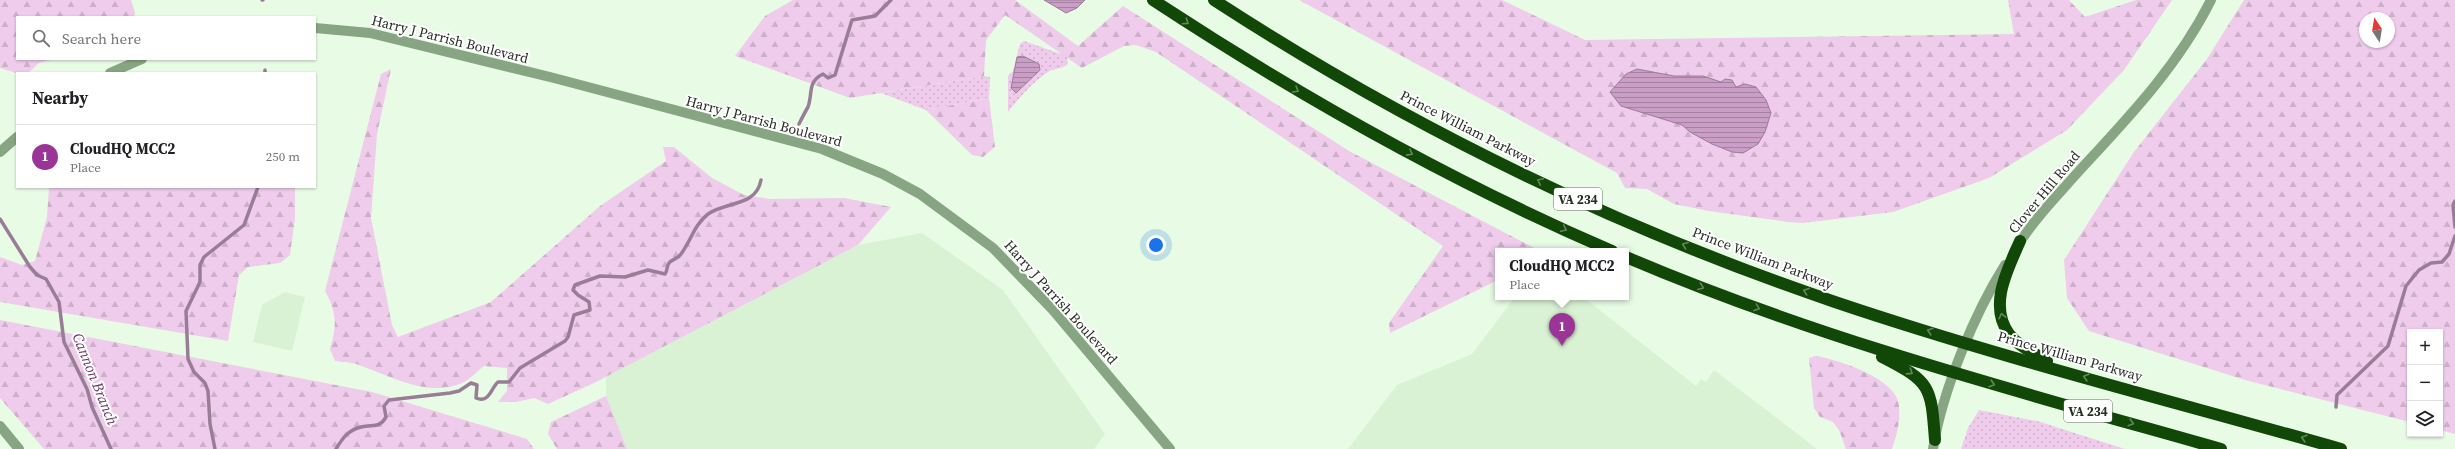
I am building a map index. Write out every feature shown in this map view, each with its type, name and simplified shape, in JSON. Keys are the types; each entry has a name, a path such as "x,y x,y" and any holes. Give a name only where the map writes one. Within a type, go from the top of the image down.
{"highway":[{"name":"VA 234","path":"1153,0 1219,44 1339,115 1505,202 1605,248"},
{"name":"Prince William Parkway","path":"1214,0 1376,97 1481,152 1594,206 1672,240 1835,302 1967,342 2341,449"},
{"path":"2020,241 2002,288 2000,299 2002,318 2009,334 2015,341 2060,369"},
{"name":"VA 234","path":"1629,258 1701,287 1851,341 1955,373 2221,449"},
{"path":"1851,341 1906,369 1924,383 1931,398 1934,444"}],"street":[{"name":"Clover Hill Road","path":"1934,444 1955,373 1967,342 2003,269 2020,241 2044,210 2143,100 2167,71 2187,42 2211,0"},
{"name":"Harry J Parrish Boulevard","path":"316,28 377,35 554,78 822,149 883,174 920,194 993,248 1053,310 1170,449"},
{"path":"112,72 140,60"},
{"path":"0,152 16,138"},
{"path":"0,426 19,449"}],"shaded area":[{"path":"1044,0 1085,0 1077,8 1066,13"},
{"path":"1023,56 1039,64 1040,70 1016,93 1011,88 1017,57"},
{"path":"1637,69 1674,76 1703,76 1721,82 1725,79 1732,80 1736,87 1745,84 1756,87 1766,100 1771,113 1765,132 1758,144 1743,153 1732,152 1712,144 1690,132 1682,125 1621,106 1610,92 1626,74"},
{"path":"922,233 1003,290 1105,434 1094,449 627,449 606,396 606,376 858,245"},
{"path":"285,292 305,297 292,351 253,342 262,305"},
{"path":"1513,300 1587,300 1696,386 1701,379 1706,382 1714,370 1817,449 1348,449 1397,385 1472,354"}],"green space":[{"path":"0,0 131,0 135,13 134,16 16,16 16,60 50,60 39,63 29,72 16,73 0,68"},
{"path":"793,0 1015,0 1078,46 1123,6 1349,151 1534,248 1495,248 1495,281 1390,333 1389,323 1443,246 1156,52 1136,45 1124,46 1082,68 1005,15 986,40 984,76 850,98 735,56 765,16"},
{"path":"1299,0 1502,0 1585,40 2014,34 2008,0 2069,0 2085,17 2136,0 2172,0 2124,70 2067,130 1989,178 1893,212 1803,223 1709,211 1674,204 1647,189 1625,188 1617,173"},
{"path":"2244,0 2455,0 2455,434 2443,431 2443,329 2407,329 2407,421 2245,380 2089,331 2067,298 2064,260 2134,152 2207,59"},
{"path":"1024,41 1067,56 1068,64 1042,76 1026,90 1008,112 1008,76 1013,71 1020,44"},
{"path":"391,69 377,134 371,218 392,325 398,337 491,302 600,206 666,161 663,147 674,147 712,178 744,195 771,199 844,198 891,207 858,245 594,383 548,404 534,398 516,402 498,402 507,391 507,368 484,366 465,382 449,387 423,387 410,384 356,364 335,361 330,349 335,327 334,313 325,291 381,74"},
{"path":"984,76 990,77 989,98 926,110 881,93"},
{"path":"989,98 995,147 983,157 972,155 926,110"},
{"path":"49,188 295,188 295,218 290,255 280,263 248,267 239,275 228,341 0,302 0,257 22,265 35,261 47,217"},
{"path":"0,320 372,392 527,439 534,449 44,449 0,398"},
{"path":"1815,356 1849,365 1862,371 1885,384 1893,392 1898,401 1899,419 1892,449 1846,449 1839,430 1833,422 1820,417 1814,408 1809,358"},
{"path":"606,396 627,449 557,449 548,434 551,422"},
{"path":"1979,410 2037,421 2125,449 1961,449 1968,428"}],"waterway":[{"path":"799,124 808,107 811,88 815,81 823,74 828,78 835,75 852,20 875,16 891,0"},
{"path":"336,449 343,438 352,430 365,426 378,425 381,423 386,417 384,406 389,400 450,393 459,391 471,383 477,385 476,398 484,399 498,382 509,382 520,368 565,341 568,337 574,315 590,310 589,302 573,290 575,285 600,276 625,277 648,270 665,274 669,263 680,256 703,218 716,210 747,199 758,189 761,180"},
{"path":"215,449 210,424 208,391 205,383 194,372 188,359 186,311 200,282 200,265 204,257 244,225 258,188"},
{"path":"2455,201 2453,205 2455,227"},
{"name":"Cannon Branch","path":"0,219 30,267 37,275 46,279 59,302 64,342 87,389 92,407 111,449"},
{"path":"2336,407 2337,395 2388,346 2406,286 2419,270 2431,263 2442,262 2449,254 2455,236"}],"place":[{"name":"CloudHQ MCC2","path":"1562,346"}]}
